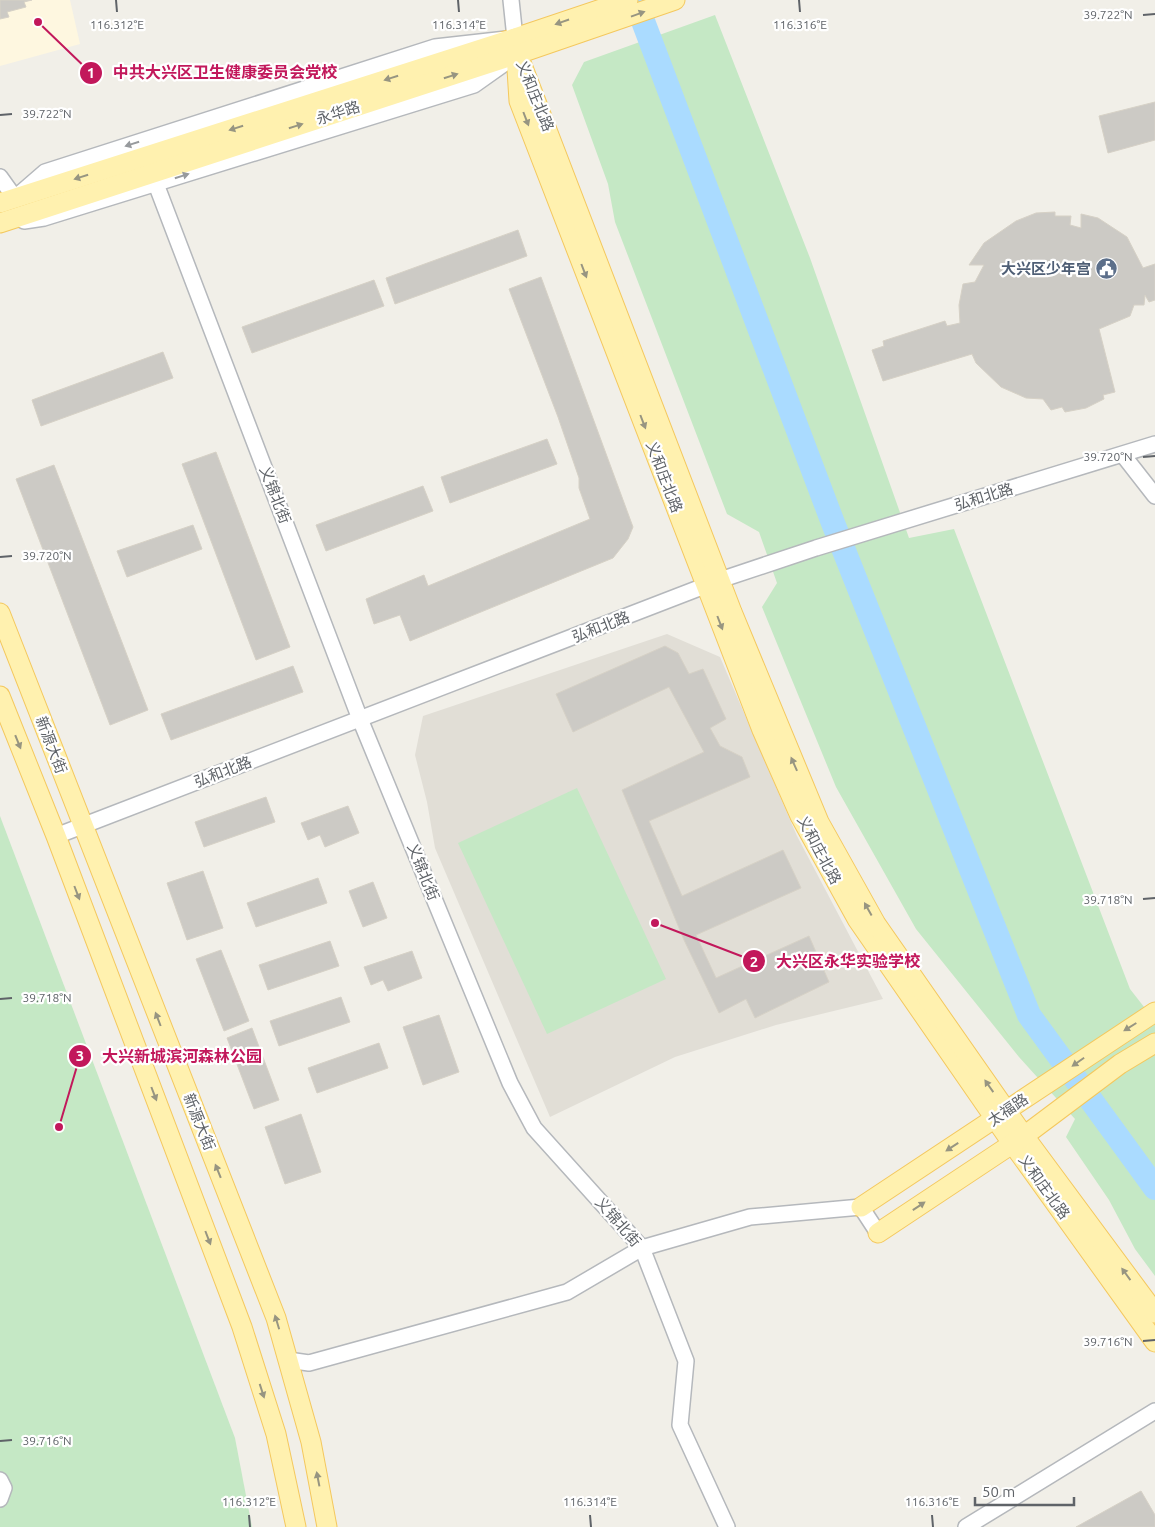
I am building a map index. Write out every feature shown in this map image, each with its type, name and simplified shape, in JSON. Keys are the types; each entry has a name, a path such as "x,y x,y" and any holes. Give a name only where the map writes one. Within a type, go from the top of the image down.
{"main road":[{"name":"永华路","path":"610,15 628,0"},
{"name":"永华路","path":"0,223 516,46 610,15 669,2"},
{"name":"永华路","path":"5,200 516,46"},
{"name":"义和庄北路","path":"516,46 519,101 713,584 762,730 800,816 857,919 1018,1139 1155,1342"},
{"name":"新源大街","path":"0,613 276,1318 310,1442 327,1527"},
{"name":"新源大街","path":"0,696 56,836 242,1327 271,1416 296,1527"},
{"name":"太福路","path":"861,1207 1155,1012"},
{"name":"太福路","path":"878,1233 1018,1139 1120,1064 1155,1043"},
{"name":"义和庄北路","path":"1018,1139 1155,1314"}],"street":[{"path":"0,223 44,218 474,85 516,46 511,0"},
{"path":"0,177 5,200"},
{"name":"义锦北街","path":"156,184 360,719 510,1083 534,1128 642,1248 686,1362 680,1425 727,1527"},
{"name":"弘和北路","path":"56,836 713,584 816,548 1155,444"},
{"path":"1123,455 1155,496"},
{"path":"288,1360 309,1363 567,1292 642,1248 750,1217 861,1207 878,1233"},
{"path":"966,1527 1155,1411"},
{"path":"0,1480 4,1488 0,1499"}],"shaded area":[{"path":"0,0 70,0 80,44 0,66"},
{"path":"667,634 720,657 797,836 883,999 776,1025 675,1057 550,1117 435,848 427,802 415,755 423,716"}],"green space":[{"path":"715,15 810,258 909,538 954,529 1130,989 1155,1021 1155,1276 1135,1249 1109,1200 1066,1137 1075,1119 1019,1057 916,929 836,787 762,607 777,583 759,532 727,514 615,222 608,184 572,85 584,62"},
{"path":"577,788 666,979 547,1034 458,843"},
{"path":"0,816 235,1438 252,1527 0,1527"}],"building":[{"path":"0,0 32,0 24,2 26,7 7,12 9,17 0,19"},
{"path":"1155,102 1155,140 1108,153 1099,116"},
{"path":"1055,212 1055,216 1071,216 1070,225 1081,228 1081,214 1098,218 1127,237 1143,268 1155,264 1155,300 1149,302 1145,295 1144,305 1134,305 1130,316 1099,329 1115,392 1103,395 1104,399 1086,408 1065,412 1062,407 1051,410 1043,399 1026,398 1001,387 976,363 972,354 883,381 872,350 884,346 883,341 945,321 947,326 960,323 959,305 963,284 975,282 984,265 969,265 984,243 1016,221 1036,213"},
{"path":"518,230 527,256 395,304 386,278"},
{"path":"541,277 633,527 628,539 613,558 410,641 400,615 374,624 366,599 424,575 428,586 590,519 579,488 579,478 558,417 509,289"},
{"path":"374,280 384,306 252,353 242,327"},
{"path":"163,352 173,378 41,426 32,400"},
{"path":"547,439 557,464 450,503 441,477"},
{"path":"216,452 290,647 256,660 182,464"},
{"path":"54,465 148,710 110,725 16,479"},
{"path":"423,486 433,511 326,551 316,525"},
{"path":"193,525 202,549 127,577 117,551"},
{"path":"665,646 678,653 689,674 703,669 726,719 710,728 720,746 742,757 750,777 649,821 682,896 783,850 801,888 696,935 716,978 809,936 829,982 755,1018 746,999 719,1013 684,940 622,790 704,752 669,687 573,732 556,694"},
{"path":"293,666 303,692 171,740 161,714"},
{"path":"266,797 275,822 204,847 195,822"},
{"path":"348,806 359,833 325,847 320,835 308,840 301,823"},
{"path":"203,871 223,928 187,940 167,883"},
{"path":"318,878 327,903 256,927 247,903"},
{"path":"373,882 387,918 363,927 349,891"},
{"path":"330,941 339,966 268,990 259,965"},
{"path":"221,950 249,1021 224,1031 196,959"},
{"path":"412,951 422,978 388,991 383,980 371,985 364,967"},
{"path":"341,997 350,1022 279,1046 270,1021"},
{"path":"439,1015 459,1072 423,1085 403,1027"},
{"path":"252,1028 279,1100 254,1109 227,1038"},
{"path":"379,1043 388,1068 317,1093 308,1068"},
{"path":"301,1114 321,1172 285,1184 265,1127"},
{"path":"1141,1491 1155,1515 1155,1527 1076,1527"}],"waterway":[{"path":"635,0 833,523 1029,1015 1155,1188"}],"place":[{"name":"中共大兴区卫生健康委员会党校","path":"38,22"},
{"name":"大兴区少年宫","path":"1107,269"},
{"name":"大兴区永华实验学校","path":"655,923"},
{"name":"大兴新城滨河森林公园","path":"59,1127"}]}
